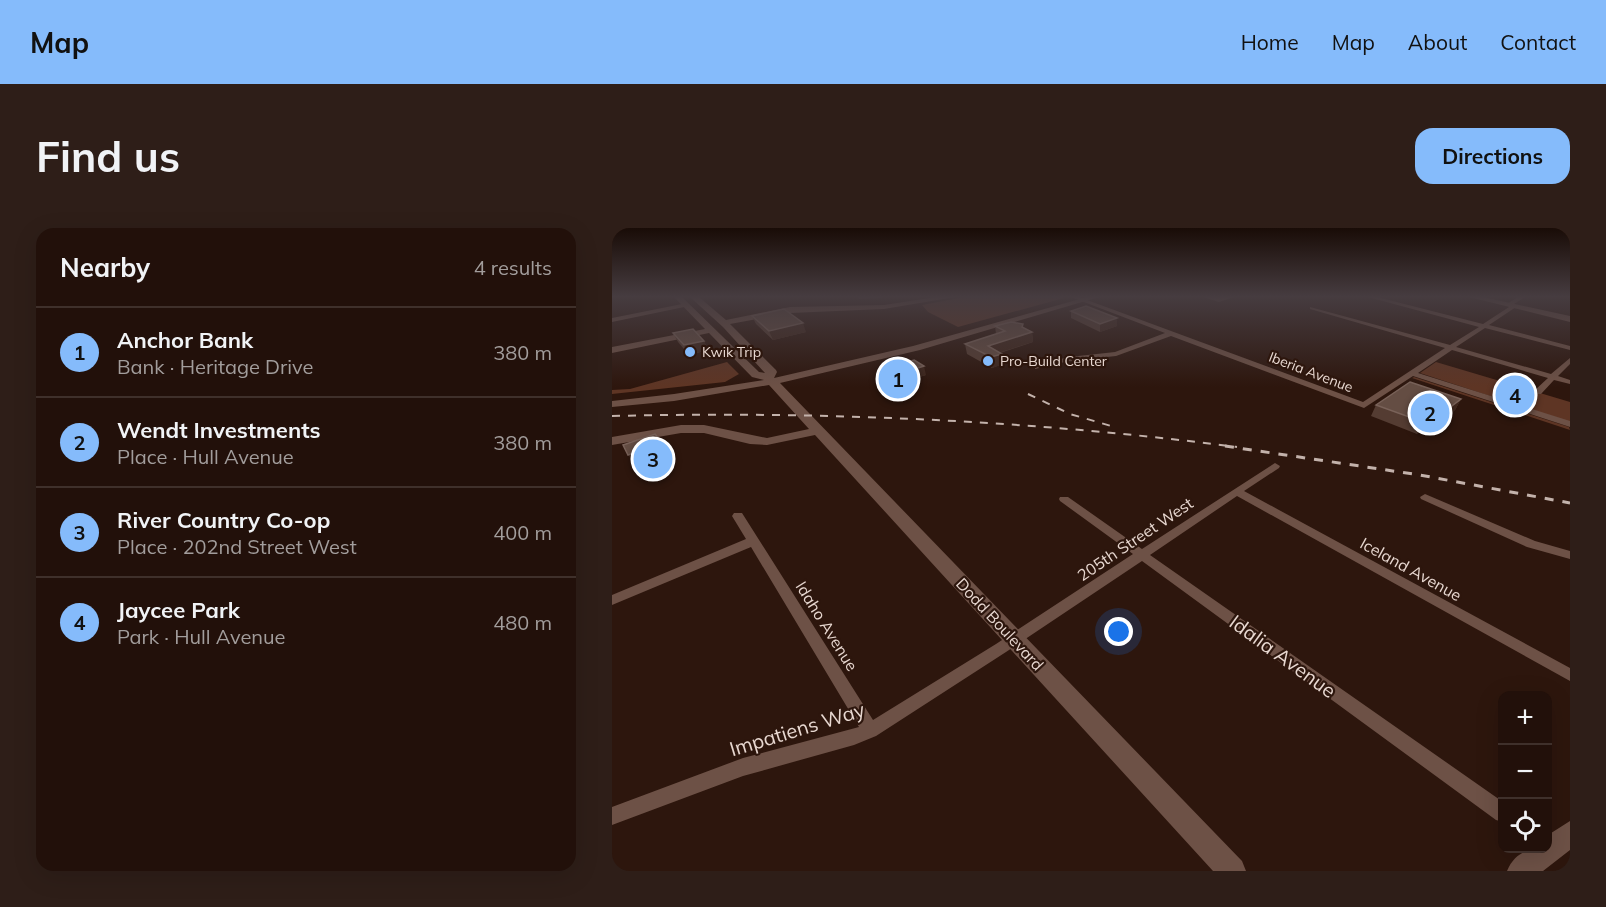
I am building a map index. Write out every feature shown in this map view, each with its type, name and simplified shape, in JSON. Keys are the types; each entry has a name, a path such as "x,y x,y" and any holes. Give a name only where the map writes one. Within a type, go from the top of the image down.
{"main road":[{"name":"Dodd Boulevard","path":"728,327 772,372 774,384"},
{"path":"612,398 718,385 774,384 977,327"},
{"path":"612,404 774,384 914,350 987,327"},
{"path":"612,350 711,329 739,338"},
{"name":"Dodd Boulevard","path":"711,329 756,375 774,384 1232,871"},
{"path":"718,385 742,375 746,370 746,363"},
{"path":"612,441 676,429 716,430 744,439 764,441 792,438 818,430"},
{"path":"1521,871 1556,842"}],"street":[{"name":"Iberia Avenue","path":"1156,327 1364,405 1412,373"},
{"path":"1378,327 1570,382"},
{"path":"1412,373 1483,327"},
{"path":"1489,327 1570,348"},
{"path":"1038,367 1069,359 1116,354 1172,333"},
{"path":"1538,392 1570,360"},
{"path":"1412,373 1570,424"},
{"name":"205th Street West","path":"1013,639 1275,466"},
{"name":"Iceland Avenue","path":"1236,491 1570,675"},
{"path":"1425,497 1531,544 1570,555"},
{"name":"Idalia Avenue","path":"1064,499 1498,809"},
{"name":"Idaho Avenue","path":"738,516 870,731"},
{"path":"612,600 753,541"},
{"name":"Impatiens Way","path":"612,816 776,756 854,738 870,731 1013,639"}],"shaded area":[{"path":"727,362 739,374 725,382 612,394 612,390 630,389"},
{"path":"1436,362 1570,402 1570,422 1420,373"},
{"path":"1412,378 1569,427 1570,430"}],"building":[{"path":"764,327 786,327 769,331"},
{"path":"997,327 1022,327 1032,332 988,346 1002,354 991,357 965,344 1005,331"},
{"path":"693,329 704,341 684,345 673,333"},
{"path":"914,360 924,366 891,377 881,370"},
{"path":"1410,382 1461,399 1436,418 1429,418 1423,422 1376,405"},
{"path":"655,434 668,449 645,457 641,450 628,455 623,445"}],"railway":[{"path":"1028,394 1070,414 1111,426"},
{"path":"612,416 847,416 1081,430 1237,447"},
{"path":"1225,446 1420,475 1570,503"}],"place":[{"name":"Kwik Trip","path":"690,352"},
{"name":"Pro-Build Center","path":"988,361"},
{"name":"Anchor Bank","path":"898,379"},
{"name":"Jaycee Park","path":"1515,395"},
{"name":"Wendt Investments","path":"1430,413"},
{"name":"River Country Co-op","path":"653,459"}]}
